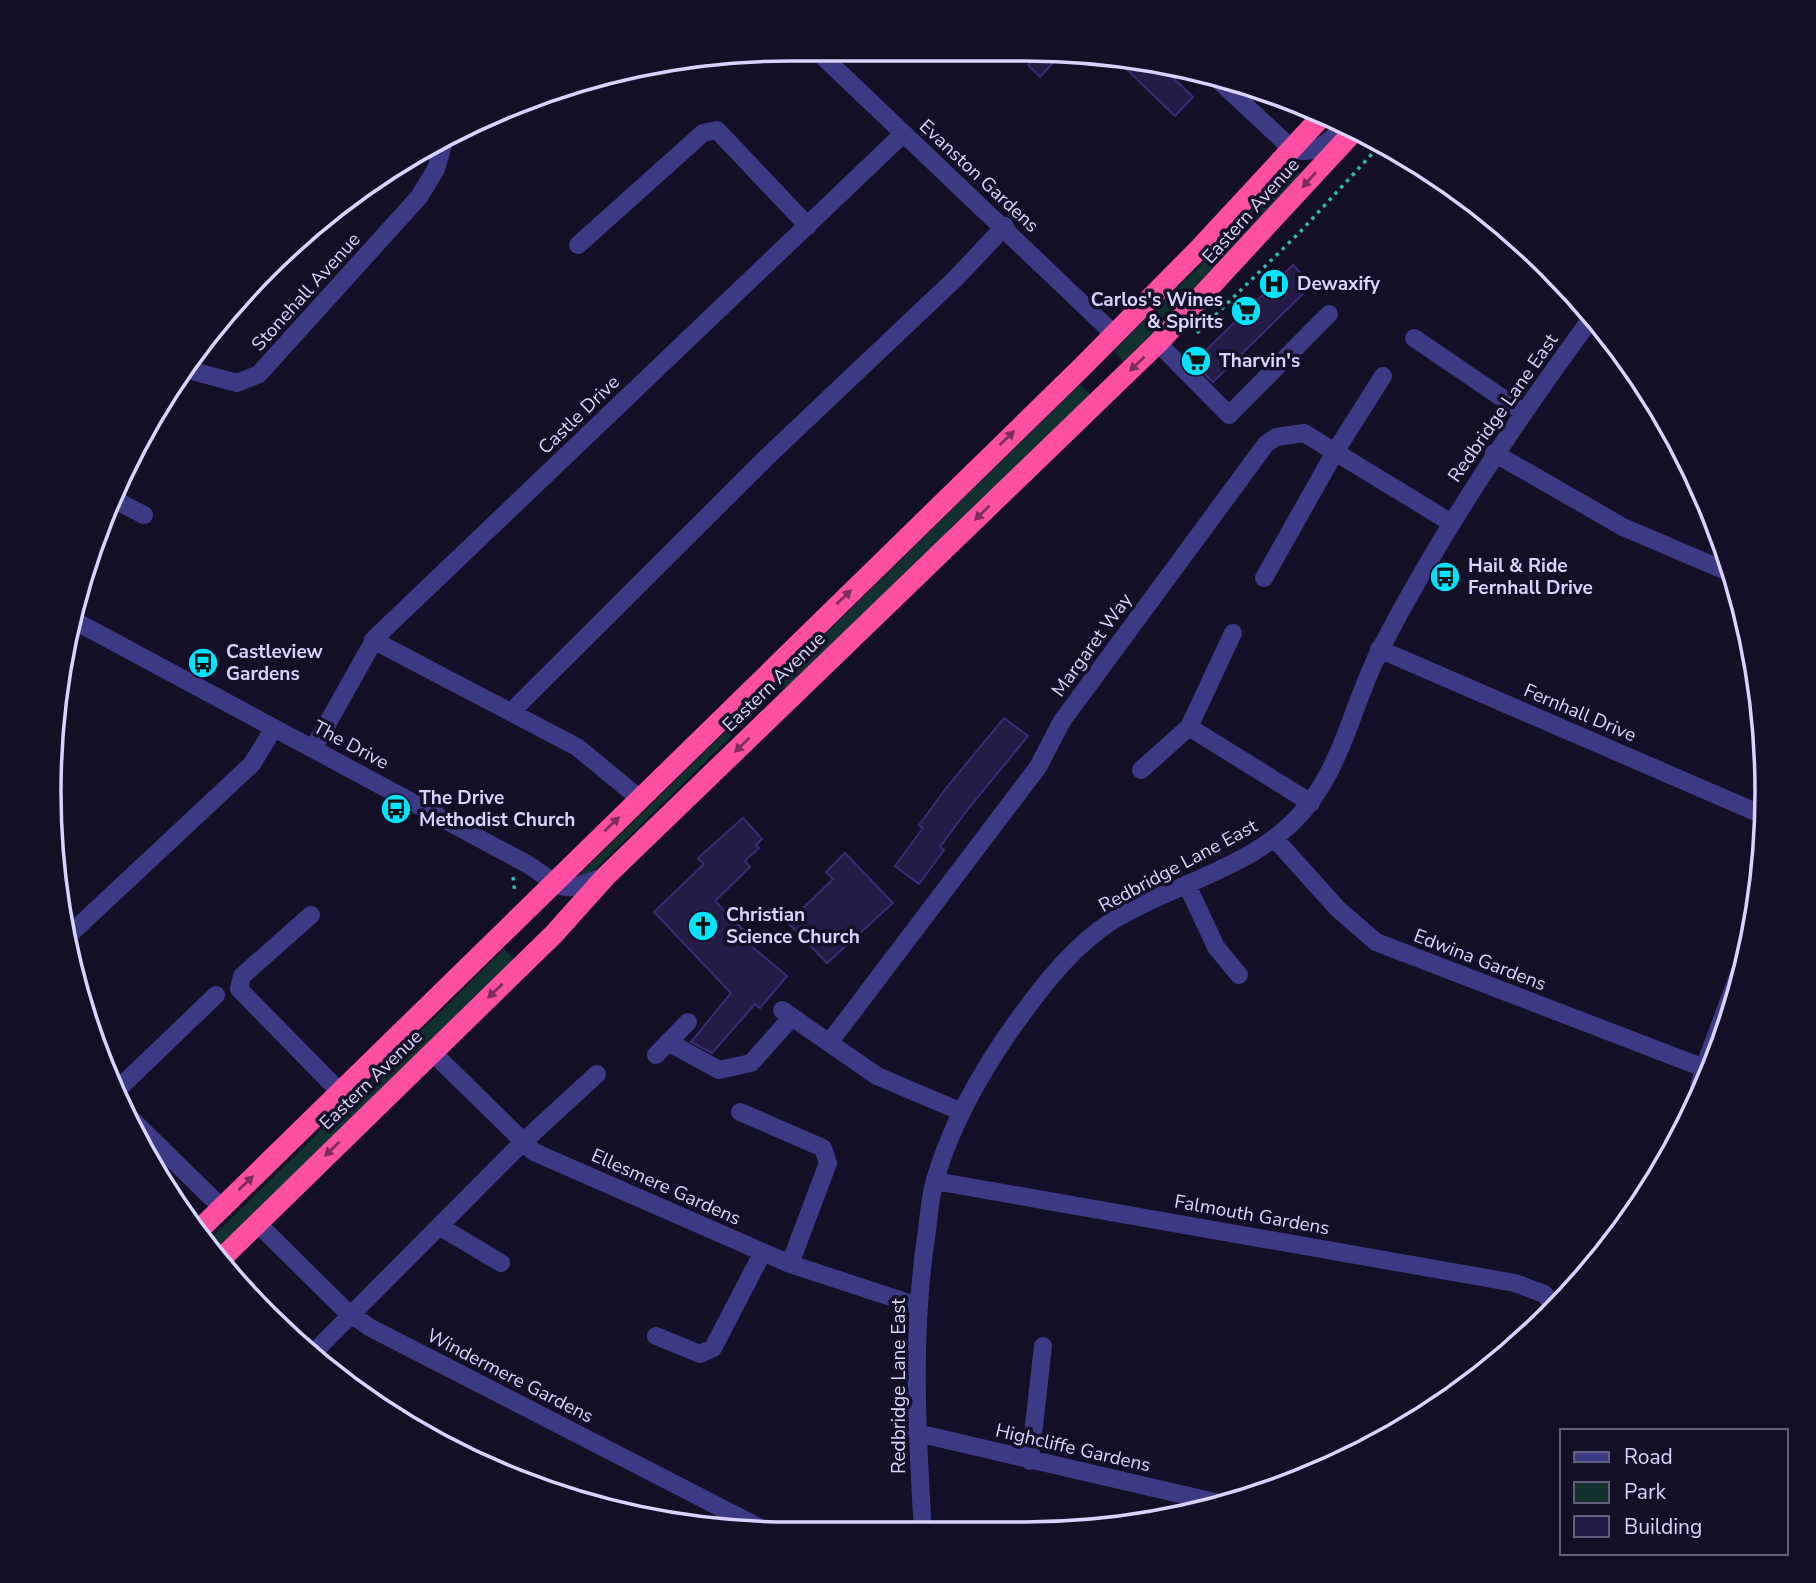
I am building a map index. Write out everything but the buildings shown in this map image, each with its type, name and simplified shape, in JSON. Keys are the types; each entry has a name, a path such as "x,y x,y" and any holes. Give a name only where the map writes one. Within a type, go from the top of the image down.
{"highway":[{"name":"Eastern Avenue","path":"204,1225 1114,334 1200,248 1316,123"},
{"name":"Eastern Avenue","path":"226,1254 570,918 606,876 1165,349 1348,138"}],"street":[{"name":"Evanston Gardens","path":"827,61 1004,226 1114,334"},
{"path":"1230,91 1291,148 1303,153 1313,151 1338,133"},
{"path":"578,246 704,133 717,130 808,226"},
{"name":"Castle Drive","path":"313,749 373,640 903,134"},
{"name":"Stonehall Avenue","path":"194,372 237,383 259,374 419,197 436,169 441,151"},
{"path":"512,712 767,457 956,278 1004,226"},
{"path":"1165,349 1229,415 1329,314"},
{"name":"Redbridge Lane East","path":"922,1522 917,1433 918,1306 934,1181 962,1112 1008,1033 1068,957 1109,923 1144,903 1227,867 1275,839 1311,803 1326,780 1379,649 1450,522 1494,453 1586,325"},
{"path":"1414,338 1523,412"},
{"path":"1264,578 1335,452 1383,376"},
{"name":"Margaret Way","path":"829,1043 1038,767 1062,721 1266,444 1276,437 1304,433 1450,522"},
{"path":"1494,453 1623,527 1720,569"},
{"path":"121,503 144,515"},
{"name":"The Drive","path":"81,624 527,864 552,883"},
{"path":"1141,770 1189,727 1233,633"},
{"path":"373,640 577,747 639,798"},
{"name":"Fernhall Drive","path":"1379,649 1754,811"},
{"path":"1189,727 1311,803"},
{"path":"74,930 252,764 274,728"},
{"name":"Edwina Gardens","path":"1275,839 1338,909 1376,942 1701,1067"},
{"path":"552,883 561,889 574,889 606,876"},
{"path":"1187,885 1216,947 1239,975"},
{"path":"311,915 242,976 239,989 340,1092"},
{"path":"123,1084 216,995"},
{"path":"688,1022 662,1049 719,1070 751,1063 787,1013 877,1076 962,1112"},
{"name":"Ellesmere Gardens","path":"432,1052 534,1152 790,1264 918,1306"},
{"path":"318,1348 523,1142 597,1074"},
{"path":"740,1112 823,1148 828,1163 790,1264"},
{"path":"148,1136 222,1208"},
{"name":"Falmouth Gardens","path":"934,1181 1515,1283 1544,1294 1549,1299"},
{"name":"Windermere Gardens","path":"257,1223 351,1314 369,1327 745,1520"},
{"path":"439,1226 500,1263"},
{"path":"656,1336 699,1354 713,1348 762,1252"},
{"path":"1030,1461 1043,1346"},
{"name":"Highcliffe Gardens","path":"917,1433 1203,1500"}],"path":[{"path":"1165,349 1300,232 1374,151"},
{"path":"510,873 515,887 511,901"}],"green space":[{"path":"1288,170 1298,170 1301,176 1194,295 1124,362 1113,350 1201,265"},
{"path":"1080,384 1092,396 795,686 780,689 582,882 572,882"},
{"path":"504,949 514,959 221,1247 212,1237"}],"place":[{"name":"Dewaxify","path":"1274,284"},
{"name":"Carlos's Wines & Spirits","path":"1246,311"},
{"name":"Tharvin's","path":"1196,361"},
{"name":"Hail & Ride Fernhall Drive","path":"1445,577"},
{"name":"Castleview Gardens","path":"203,663"},
{"name":"The Drive Methodist Church","path":"396,809"},
{"name":"Christian Science Church","path":"703,926"}]}
